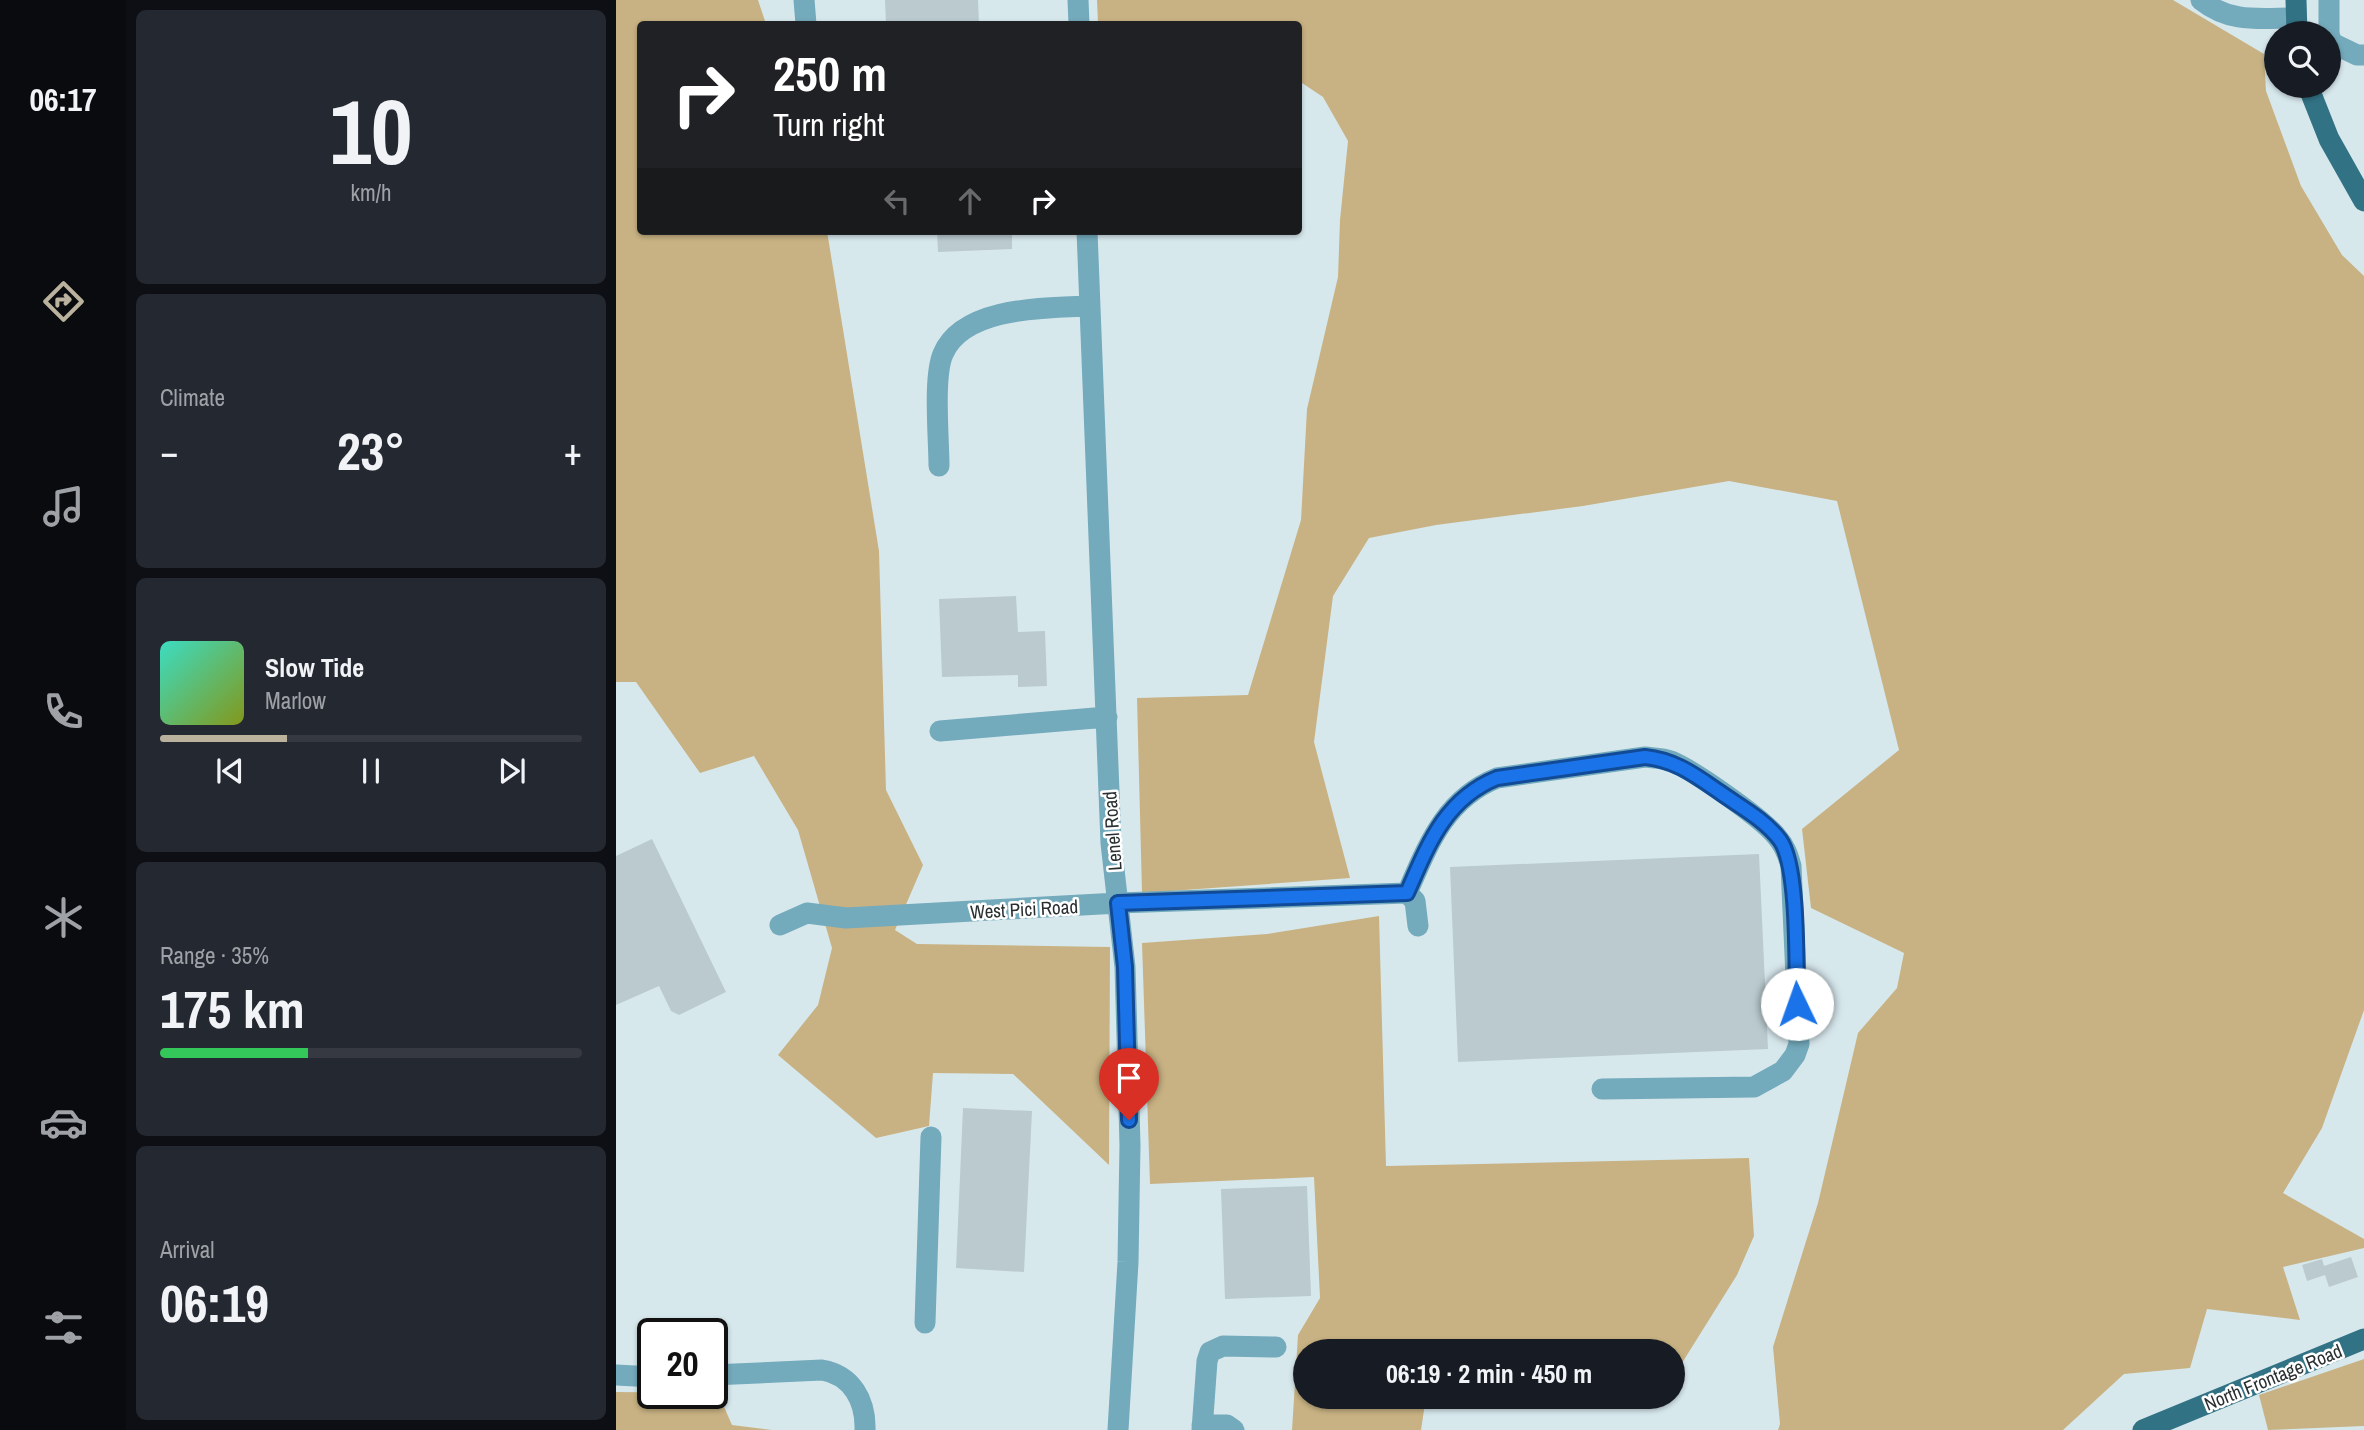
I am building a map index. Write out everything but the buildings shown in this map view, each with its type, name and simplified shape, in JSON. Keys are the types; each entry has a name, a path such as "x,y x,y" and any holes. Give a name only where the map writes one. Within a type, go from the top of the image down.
{"main road":[{"path":"2313,98 2329,139 2364,201"},
{"name":"North Frontage Road","path":"2143,1430 2364,1339"}],"street":[{"path":"804,0 806,21"},
{"path":"1078,0 1079,21"},
{"path":"2202,0 2210,7 2237,19 2296,17"},
{"path":"2329,0 2329,21"},
{"path":"2341,47 2357,55 2364,55"},
{"name":"Lenel Road","path":"1087,235 1111,843 1125,967 1129,1145 1128,1262 1118,1430"},
{"path":"939,466 939,370 944,352 959,334 978,322 1004,313 1090,306"},
{"path":"940,731 1107,717"},
{"path":"1418,926 1415,901 1407,893 1434,832 1471,790 1497,778 1645,757 1662,759 1689,771 1771,830 1784,846 1791,866 1799,1031 1798,1044 1790,1063 1776,1076 1754,1087 1602,1089"},
{"name":"West Pici Road","path":"780,925 807,913 846,918 1118,903 1407,893"},
{"path":"925,1323 930,1137"},
{"path":"1234,1430 1227,1425 1202,1428 1210,1352 1223,1346 1276,1347"},
{"path":"728,1374 822,1370 834,1373 846,1380 860,1398 865,1430"},
{"path":"616,1375 637,1376"}],"shaded area":[{"path":"616,0 758,0 765,21 637,21 637,235 828,235 879,551 886,790 923,865 895,930 917,944 1110,947 1109,1165 1013,1074 933,1073 929,1126 876,1138 778,1055 818,1005 832,948 798,830 754,756 700,773 636,682 616,682"},
{"path":"1097,0 2173,0 2264,54 2264,98 2269,98 2301,186 2342,255 2364,276 2364,1010 2322,1128 2283,1193 2364,1239 2364,1248 2283,1267 2300,1320 2207,1309 2190,1368 2124,1374 2063,1430 1778,1430 1780,1424 1773,1347 1818,1203 1858,1033 1897,988 1904,953 1811,908 1802,829 1899,750 1837,501 1729,481 1583,506 1436,525 1369,538 1333,596 1314,742 1350,878 1142,893 1137,698 1248,695 1301,520 1307,409 1338,277 1340,220 1348,141 1323,97 1302,83 1302,21 1098,21"},
{"path":"1379,916 1386,1166 1749,1158 1754,1236 1737,1275 1685,1358 1685,1339 1298,1339 1320,1298 1314,1177 1150,1184 1142,943 1267,934"},
{"path":"2364,1359 2364,1426 2268,1430 2259,1395"},
{"path":"616,1392 637,1392 637,1409 725,1409 732,1425 772,1430 616,1430"},
{"path":"1293,1409 1424,1409 1421,1430 1292,1430"}],"route":[{"path":"1129,1120 1125,967 1118,903 1407,893 1434,832 1448,813 1479,785 1497,778 1645,757 1662,759 1672,761 1689,771 1754,816 1779,838 1791,866 1797,1004"}]}
